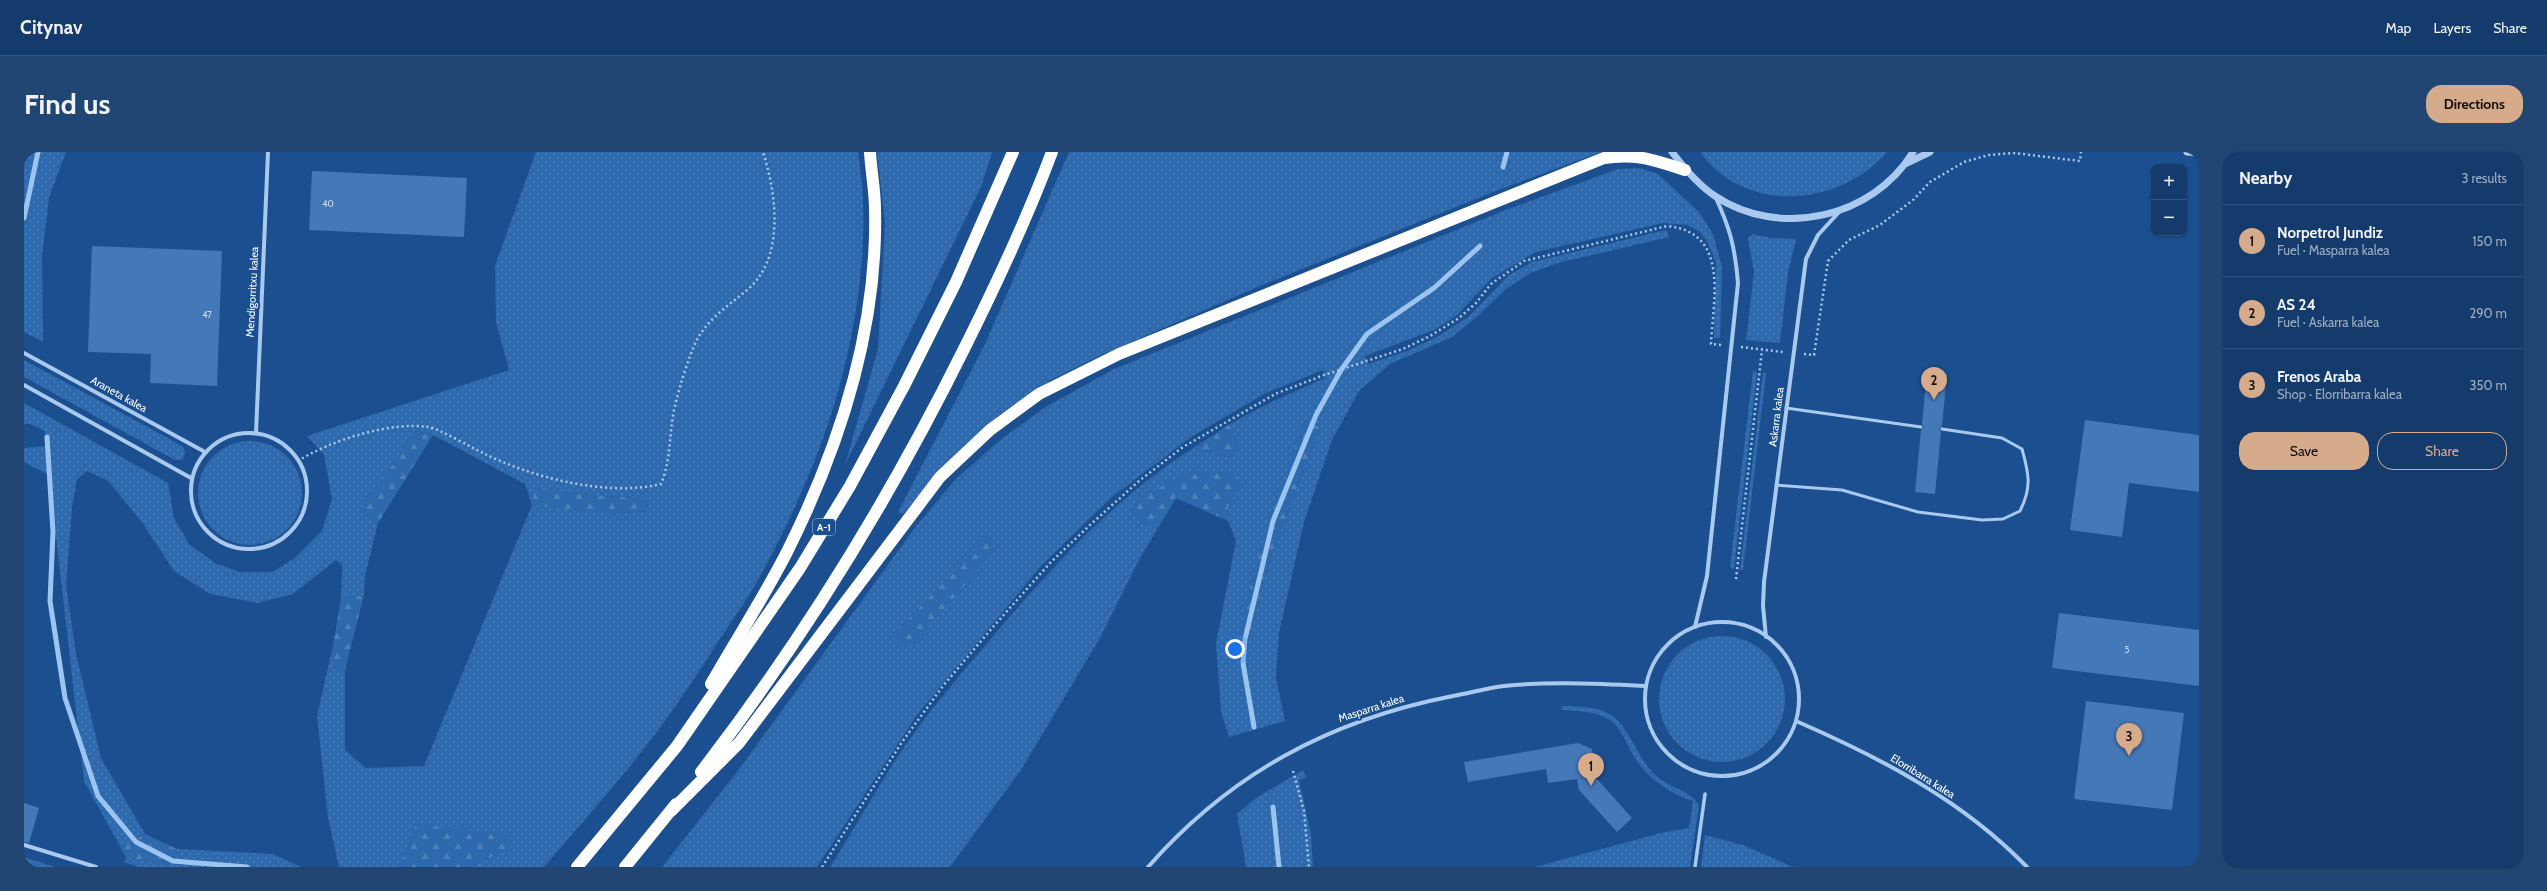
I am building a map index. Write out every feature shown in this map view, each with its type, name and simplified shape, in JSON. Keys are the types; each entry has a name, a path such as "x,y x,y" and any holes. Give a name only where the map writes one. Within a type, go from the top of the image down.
{"highway":[{"path":"677,746 786,552 826,466 848,405 863,341 873,271 875,209 870,152"},
{"name":"A-1","path":"577,867 677,746 800,568 850,486 904,386 956,282 1013,152"},
{"path":"625,867 671,811 728,737 828,592 881,506 936,405 991,296 1052,152"},
{"path":"671,811 739,743 940,477 990,430 1039,394 1119,354 1604,158 1626,155 1648,158 1685,170"}],"street":[{"name":"Mendigorritxu kalea","path":"256,433 268,152"},
{"path":"1672,152 1685,170 1714,196 1744,210 1776,218 1808,218 1840,211 1865,200 1888,184 1906,163 1913,152"},
{"path":"1906,163 1930,152"},
{"path":"2187,152 2199,153"},
{"path":"1695,628 1707,576 1738,283 1735,249 1728,223 1714,196"},
{"name":"Askarra kalea","path":"1766,637 1763,606 1764,582 1806,259 1818,235 1840,211"},
{"name":"Araneta kalea","path":"24,353 205,452"},
{"path":"24,384 191,478"},
{"path":"256,433 274,439 290,450 298,461 307,482 306,501 301,519 289,534 274,544 256,550 237,549 219,542 205,530 194,514 190,496 191,478 196,464 205,452 228,436 256,433"},
{"path":"1713,623 1731,623 1750,628 1766,637 1780,650 1791,665 1797,683 1799,702 1796,721 1786,742 1771,759 1750,771 1728,776 1705,775 1683,766 1665,751 1652,732 1645,710 1646,686 1652,667 1662,650 1677,637 1695,628 1713,623"},
{"name":"Masparra kalea","path":"1148,867 1174,837 1218,798 1252,774 1327,733 1366,718 1413,704 1503,686 1570,683 1646,686"},
{"name":"Elorribarra kalea","path":"1796,721 1866,751 1920,782 1989,832 2028,867"},
{"path":"1695,867 1705,794"},
{"path":"24,845 96,867"}],"lane":[{"path":"1786,408 1922,427"},
{"path":"1776,484 1842,490 1918,512 1982,520 2003,519 2020,511 2028,494 2029,471 2022,449 2002,438 1942,429"}],"path":[{"path":"298,461 314,451 376,430 408,425 430,427 515,469 550,479 639,490 661,484 669,459 674,410 687,364 696,342 715,315 747,290 762,273 770,255 775,229 771,189 763,152"},
{"path":"1736,579 1762,350"},
{"path":"822,867 902,742 944,686 1050,563 1139,481 1183,447 1275,394 1367,360"},
{"path":"1293,771 1304,811 1310,867"}],"green space":[{"path":"24,152 66,152 49,198 42,257 43,342 24,332"},
{"path":"536,152 858,152 863,194 862,258 854,321 839,390 817,455 804,487 774,551 747,599 685,692 646,746 544,867 480,867 485,859 510,850 416,824 401,867 339,867 328,818 317,716 333,645 335,672 345,670 345,750 366,768 424,766 532,505 525,484 433,435 415,431 387,473 368,496 362,513 378,523 365,576 364,595 341,599 342,565 336,560 293,594 257,603 210,594 174,571 141,521 108,481 87,471 77,479 72,508 66,585 76,654 101,758 145,834 121,848 84,781 49,475 24,462 24,448 45,446 45,431 30,424 24,424 24,403 168,483 174,518 189,544 215,563 240,572 272,572 295,558 322,531 332,499 324,455 307,436 509,370 496,322 495,266","holes":["540,487 569,493 647,499 646,511 610,514"]},
{"path":"877,152 992,152 981,187 845,465 878,349 885,223"},
{"path":"1069,152 1601,152 1501,189 1260,286 1099,356 1051,380 999,415 960,450 903,514 898,512 985,344"},
{"path":"1700,152 1887,152 1867,170 1844,184 1819,193 1793,196 1767,194 1742,186 1719,172"},
{"path":"1639,168 1658,174 1699,212 1713,234 1722,267 1720,338 1714,338 1716,263 1708,243 1700,232 1688,225 1663,223 1536,252 1492,278 1456,316 1434,330 1365,356 1368,364 1407,351 1437,337 1468,317 1509,275 1532,262 1666,230 1669,237 1558,263 1531,273 1507,288 1478,316 1452,337 1390,364 1359,391 1332,440 1304,522 1279,633 1276,678 1285,721 1229,737 1221,712 1216,643 1236,541 1228,521 1228,507 1242,483 1148,499 1131,510 1139,520 1158,528 1139,560 1100,638 1021,770 950,867 830,867 898,756 932,710 1015,610 1086,534 1138,488 1193,448 1229,457 1239,451 1230,424 1271,402 1325,378 1323,370 1264,394 1191,437 1112,497 1042,565 917,715 817,867 662,867 737,772 917,525 955,480 1000,440 1047,406 1114,369 1508,209 1618,169","holes":["1305,421 1320,427 1270,559 1244,656 1237,651","988,536 994,551 959,589 892,636"]},
{"path":"1753,234 1770,238 1796,239 1788,273 1780,343 1746,340 1754,272 1748,238"},
{"path":"24,360 177,443 184,448 185,454 182,460 175,460 24,377"},
{"path":"1753,371 1757,372 1734,569 1730,568"},
{"path":"1763,373 1766,373 1743,570 1740,570"},
{"path":"1305,421 1320,427 1270,559 1244,657 1237,651 1246,604 1268,522"},
{"path":"1230,424 1239,451 1229,457 1193,448"},
{"path":"415,431 433,435 378,523 362,513 368,496 387,473"},
{"path":"250,441 270,445 287,456 298,473 302,493 298,513 287,530 270,541 250,545 230,541 213,530 202,513 198,493 202,473 213,456 230,445"},
{"path":"1197,470 1235,474 1242,483 1228,507 1228,521 1176,498 1158,528 1139,520 1131,510 1166,483"},
{"path":"540,487 569,493 647,499 646,511 610,514 532,505 535,490"},
{"path":"988,536 994,551 914,644 903,647 892,636"},
{"path":"364,595 345,670 335,673 333,645 341,599"},
{"path":"1716,636 1728,636 1746,640 1767,654 1781,675 1785,699 1781,723 1767,744 1746,758 1728,762 1716,762 1698,758 1677,744 1663,723 1659,705 1659,693 1663,675 1677,654 1698,640"},
{"path":"1562,706 1592,708 1609,714 1622,726 1643,760 1655,775 1666,783 1691,796 1696,801 1699,806 1690,867 1535,867 1661,833 1689,828 1693,801 1668,790 1653,779 1635,758 1621,732 1614,723 1593,713 1562,710"},
{"path":"1303,770 1306,778 1299,780 1311,834 1313,867 1246,867 1237,814 1256,798"},
{"path":"416,824 510,835 510,850 485,859 480,867 401,867"},
{"path":"145,834 177,849 173,865 126,857 121,848"},
{"path":"1705,835 1743,845 1793,867 1701,867"},
{"path":"177,849 273,854 301,867 139,867 124,862 126,857 173,865"},
{"path":"24,857 55,867 24,867"}],"building":[{"path":"312,171 467,178 464,237 309,230"},
{"path":"92,246 222,251 217,386 150,383 151,354 88,352"},
{"path":"1927,371 1947,374 1942,426 1939,429 1941,432 1935,494 1915,492 1921,430 1924,427 1922,424"},
{"path":"2085,420 2199,435 2199,492 2129,483 2122,537 2070,530"},
{"path":"2059,613 2199,630 2199,686 2052,668"},
{"path":"2086,701 2184,713 2172,810 2074,799"},
{"path":"1578,743 1592,749 1597,779 1632,818 1617,832 1579,790 1577,779 1548,783 1546,769 1468,782 1464,762"},
{"path":"24,803 39,808 29,843 24,842"}],"waterway":[{"path":"24,218 38,152"},
{"path":"1503,167 1507,152"},
{"path":"1254,727 1243,663 1245,639 1273,521 1316,415 1341,370 1367,334 1434,288 1480,246"},
{"path":"47,437 53,532 50,601 65,698 98,796 136,842 173,861 247,867"},
{"path":"1273,807 1279,867"}],"place":[{"name":"AS 24","path":"1934,400"},
{"name":"Frenos Araba","path":"2129,756"},
{"name":"Norpetrol Jundiz","path":"1591,786"}]}
